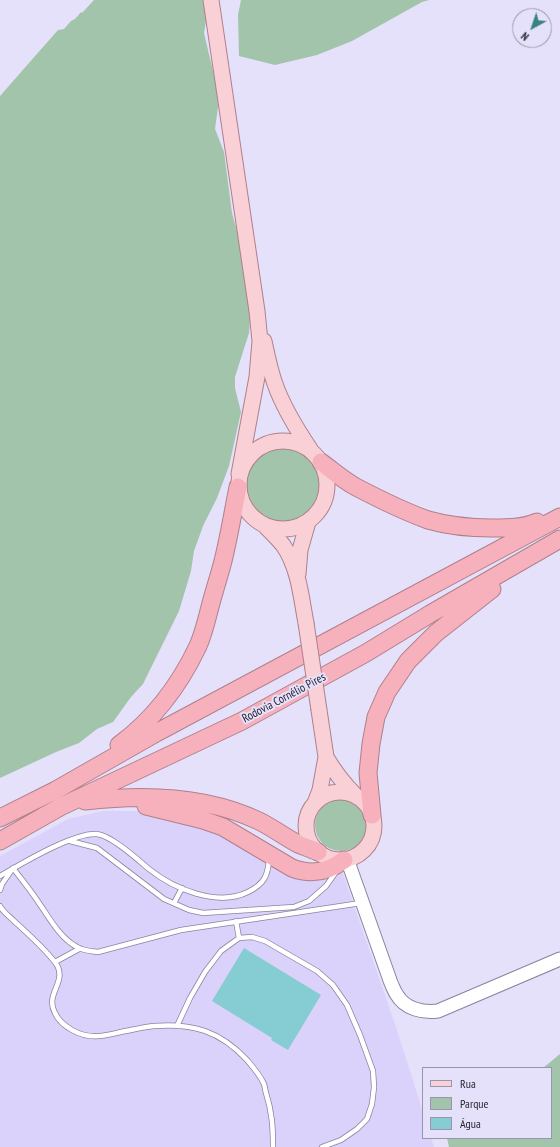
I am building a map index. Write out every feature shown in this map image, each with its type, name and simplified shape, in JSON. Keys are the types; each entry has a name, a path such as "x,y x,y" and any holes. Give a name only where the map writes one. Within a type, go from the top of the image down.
{"highway":[{"path":"316,457 355,486 402,509 429,520 441,523 477,527 510,528 530,525 560,514"},
{"path":"56,790 131,736 153,714 171,692 186,669 203,631 223,561 238,481"},
{"path":"0,818 56,790 156,733 560,517"},
{"name":"Rodovia Cornélio Pires","path":"0,840 60,807 242,721 366,653 560,539"},
{"path":"372,815 368,773 371,744 376,717 387,692 408,661 436,633 542,549"},
{"path":"60,807 81,801 105,798 143,797 194,800 230,809 259,821 300,845 318,852"},
{"path":"105,798 159,808 223,827 292,868 307,872 320,872 335,867 346,860"}],"main road":[{"path":"212,0 257,311 260,341 257,377 238,481 240,500 246,511 255,520 266,527 282,544 289,555 297,577 306,623 326,757 320,790 315,803 309,812 306,823 307,834 311,844 318,852 336,860 346,860 357,856 366,848 372,838 374,826 372,815 364,801 346,793 335,792 324,796 315,803"},
{"path":"257,311 274,383 296,429 326,474 327,488 325,501 318,513 308,522 295,528 280,530 266,527"},
{"path":"238,481 245,460 256,449 269,442 284,440 299,444 316,457"},
{"path":"297,577 300,550 308,522"},
{"path":"326,757 338,777 357,797"}],"street":[{"path":"346,860 391,983 397,996 407,1005 418,1010 431,1012 438,1011 560,959"}],"lane":[{"path":"0,876 68,840 90,834 98,834 106,837 131,854 150,870 174,885 194,893 219,898 235,896 255,888 264,880 268,869 269,854"},
{"path":"68,840 97,848 164,898 189,910 203,913 294,907 309,901 326,886 346,860"},
{"path":"0,890 2,884 12,869"},
{"path":"12,869 26,884 57,929 66,939 79,949 98,952 181,930 363,903"},
{"path":"174,903 182,888"},
{"path":"0,906 4,912 55,962 60,975 51,1004 58,1020 71,1030 91,1036 101,1036 154,1026 195,1028 212,1033 237,1050 254,1068 263,1082 271,1111 273,1147"},
{"path":"294,907 296,912"},
{"path":"236,921 239,938"},
{"path":"177,1026 190,998 205,972 221,951 239,938 252,937 265,941 317,971 333,985 347,1005 373,1071 374,1087 372,1104 366,1118 357,1129 341,1140 322,1147"},
{"path":"55,962 79,949"}],"shaded area":[{"path":"103,811 138,811 167,814 215,830 264,859 342,871 396,1027 422,1109 422,1139 431,1139 434,1147 0,1147 0,856 68,819"}],"green space":[{"path":"94,0 203,0 207,15 204,33 217,88 218,107 215,129 224,152 232,213 244,257 251,309 249,333 235,377 235,388 241,412 229,466 194,551 191,571 179,611 143,684 131,697 113,722 97,729 79,743 0,778 0,96 58,30 64,29"},
{"path":"241,0 429,0 422,2 352,41 317,55 275,65 239,56 238,15"},
{"path":"282,447 297,450 309,458 317,470 320,485 317,500 309,512 297,520 282,523 267,520 255,512 247,500 244,485 247,470 255,458 267,450"},
{"path":"336,799 346,799 360,806 367,820 367,830 360,844 346,851 336,851 326,847 319,840 315,830 315,820 319,810 326,803"},
{"path":"560,1054 560,1147 449,1147 447,1139 552,1139 552,1067 544,1067"}],"water":[{"path":"244,948 321,995 288,1050 271,1040 272,1038 212,1001"}]}
